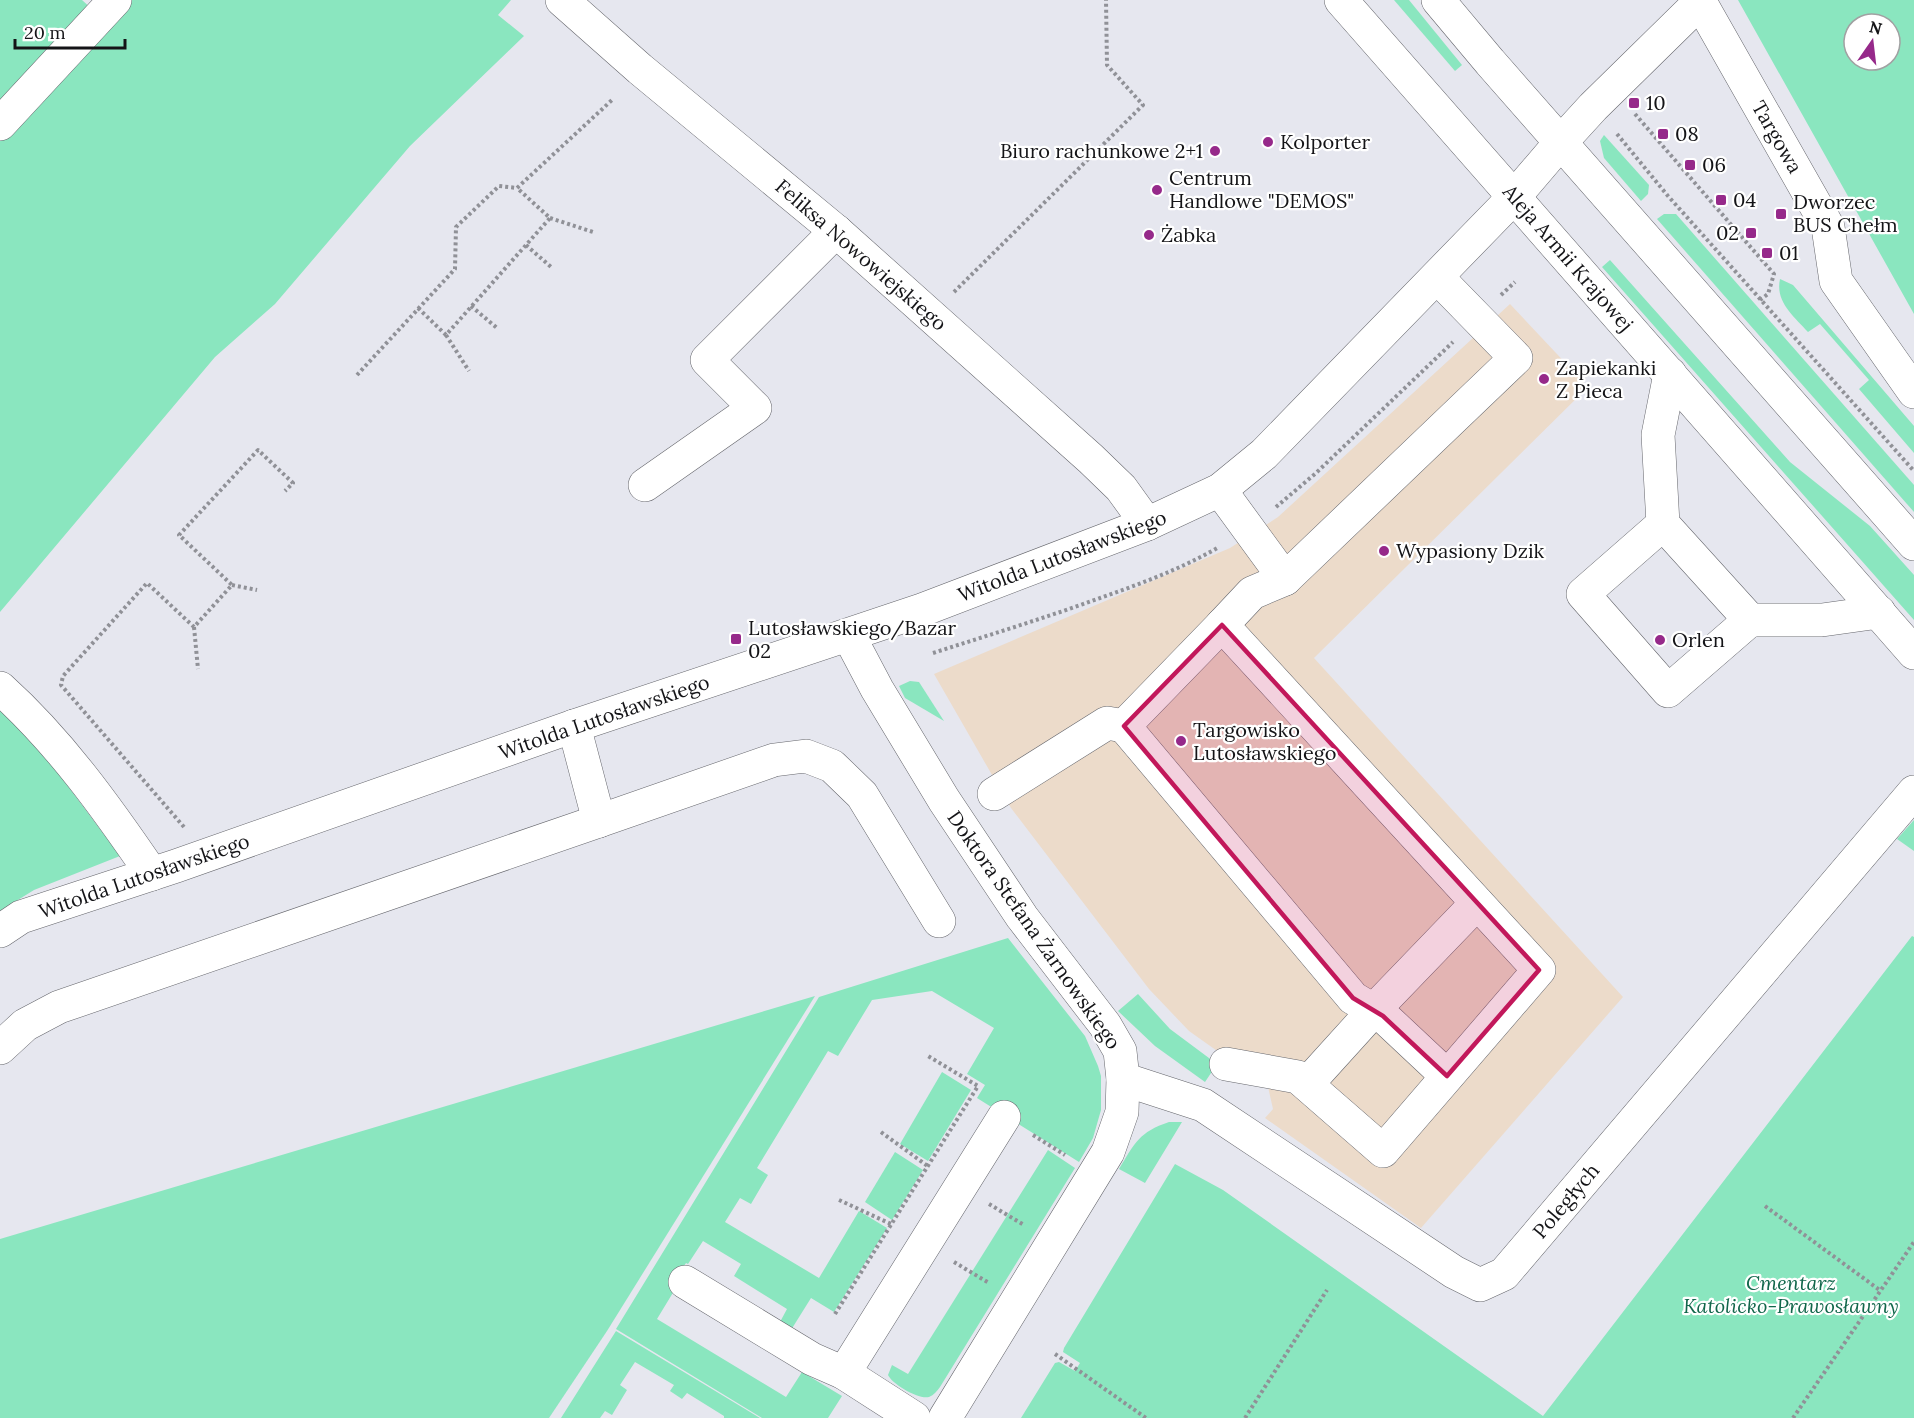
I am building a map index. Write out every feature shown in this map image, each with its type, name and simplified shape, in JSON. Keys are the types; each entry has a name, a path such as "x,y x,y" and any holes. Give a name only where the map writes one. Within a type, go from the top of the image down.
{"street":[{"path":"0,124 115,0"},
{"name":"Feliksa Nowowiejskiego","path":"561,0 640,69 836,231 1091,459 1121,488 1147,524"},
{"name":"Aleja Armii Krajowej","path":"1341,0 1914,653"},
{"path":"1438,0 1914,544"},
{"name":"Witolda Lutosławskiego","path":"0,931 21,917 152,874 574,726 922,610 1147,524 1220,490 1264,454 1514,197 1593,107 1700,1"},
{"name":"Targowa","path":"1700,1 1828,227 1836,281 1914,392"},
{"path":"645,485 755,408 707,360 836,231"},
{"path":"1124,726 1252,593 1285,579 1516,358 1437,277"},
{"path":"1670,374 1658,435 1663,524 1750,620"},
{"path":"1220,490 1285,579"},
{"path":"1663,524 1583,594 1668,691 1750,620 1822,620 1879,612"},
{"path":"1222,625 1539,970 1383,1151 1298,1077 1226,1064"},
{"name":"Doktora Stefana Żarnowskiego","path":"849,636 877,689 944,800 1022,917 1105,1025 1120,1051 1123,1079 1122,1112 1108,1152 945,1418"},
{"path":"0,688 48,736 86,782 152,874"},
{"path":"994,794 1107,723 1124,726 1353,998 1383,1016 1447,1076"},
{"path":"574,726 599,820"},
{"path":"0,1048 25,1026 59,1007 774,760 806,756 832,766 862,795 939,921"},
{"name":"Poległych","path":"1123,1079 1203,1105 1454,1272 1480,1285 1504,1274 1914,792"},
{"path":"1307,1084 1374,1010 1477,903"},
{"path":"844,1373 1004,1117"},
{"path":"685,1282 812,1359 844,1373 914,1418"}],"path":[{"path":"947,299 1143,105 1107,66 1106,0"},
{"path":"517,188 612,100"},
{"path":"1635,114 1774,274 1768,294 1761,300"},
{"path":"1613,129 1668,196 1914,471"},
{"path":"357,375 455,269 456,227 499,186 517,188 550,218 593,232"},
{"path":"446,335 550,218"},
{"path":"526,245 551,267"},
{"path":"471,306 497,328"},
{"path":"418,308 446,335 469,371"},
{"path":"257,590 232,585 179,535 258,450 293,483 285,491"},
{"path":"188,832 61,685 63,676 147,583 194,627 198,669"},
{"path":"194,627 232,585"},
{"path":"835,1314 978,1086 928,1056"},
{"path":"1765,1206 1881,1291"},
{"path":"1793,1418 1914,1242"},
{"path":"1245,1418 1327,1290"},
{"path":"1055,1354 1146,1418"}],"highlighted area":[{"path":"1222,625 1539,970 1447,1076 1383,1016 1353,998 1124,726"}],"shaded area":[{"name":"Targowisko Lutosławskiego","path":"1510,304 1588,387 1314,658 1623,997 1421,1228 1265,1118 1273,1109 1268,1087 1189,1031 1149,989 1011,808 934,674 1230,548 1278,517"}],"green space":[{"path":"0,0 82,0 93,10 103,0 511,0 498,15 524,36 410,146 275,304 215,357 0,612"},
{"path":"1394,0 1409,0 1462,65 1455,71"},
{"path":"1738,0 1914,0 1914,314"},
{"path":"1604,135 1649,185 1648,194 1641,201 1604,158 1600,141"},
{"path":"1664,214 1676,214 1914,485 1914,512 1657,219"},
{"path":"1610,260 1790,462 1870,526 1914,575 1914,620 1602,267"},
{"path":"1780,279 1793,285 1914,426 1914,453 1859,389 1869,380 1820,324 1808,332 1787,308 1780,295"},
{"path":"910,681 919,682 944,721 905,698 899,686"},
{"path":"0,708 50,762 120,856 34,890 0,911"},
{"path":"1914,820 1914,851 1897,839"},
{"name":"Cmentarz Katolicko-Prawosławny","path":"1912,936 1914,937 1914,1418 1021,1418 1055,1363 1059,1362 1075,1371 1080,1363 1063,1352 1064,1348 1175,1164 1223,1190 1543,1416"},
{"path":"1008,938 1085,1036 1098,1066 1101,1076 1101,1110 1093,1138 1079,1162 977,1098 985,1085 967,1074 994,1028 932,991 872,1000 838,1056 828,1051 757,1168 768,1175 751,1204 740,1198 725,1222 819,1278 859,1211 887,1228 834,1312 811,1298 791,1330 780,1322 787,1309 734,1276 741,1264 703,1241 670,1288 674,1291 657,1319 786,1397 802,1372 842,1396 828,1418 762,1418 616,1329 819,997"},
{"path":"1138,994 1170,1029 1217,1064 1205,1082 1155,1046 1118,1011"},
{"path":"815,996 607,1331 549,1418 0,1418 0,1239"},
{"path":"942,1072 971,1090 928,1161 900,1144"},
{"path":"1169,1122 1182,1122 1145,1183 1119,1169 1144,1134"},
{"path":"1048,1150 1075,1168 939,1388 929,1397 906,1391 890,1379 888,1375 892,1365 908,1374"},
{"path":"895,1152 923,1170 892,1220 865,1202"},
{"path":"616,1331 760,1418 724,1418 687,1393 682,1399 670,1391 674,1385 635,1362 620,1385 627,1390 612,1415 605,1411 600,1418 561,1418"}],"place":[{"name":"10","path":"1634,103"},
{"name":"08","path":"1663,134"},
{"name":"Kolporter","path":"1268,142"},
{"name":"Biuro rachunkowe 2+1","path":"1215,151"},
{"name":"06","path":"1690,165"},
{"name":"Centrum Handlowe \"DEMOS\"","path":"1157,190"},
{"name":"04","path":"1721,200"},
{"name":"Dworzec BUS Chełm","path":"1781,214"},
{"name":"02","path":"1751,233"},
{"name":"Żabka","path":"1149,235"},
{"name":"01","path":"1767,253"},
{"name":"Zapiekanki Z Pieca","path":"1544,379"},
{"name":"Wypasiony Dzik","path":"1384,551"},
{"name":"Lutosławskiego/Bazar 02","path":"736,639"},
{"name":"Orlen","path":"1660,640"},
{"name":"Targowisko Lutosławskiego","path":"1181,741"}]}
